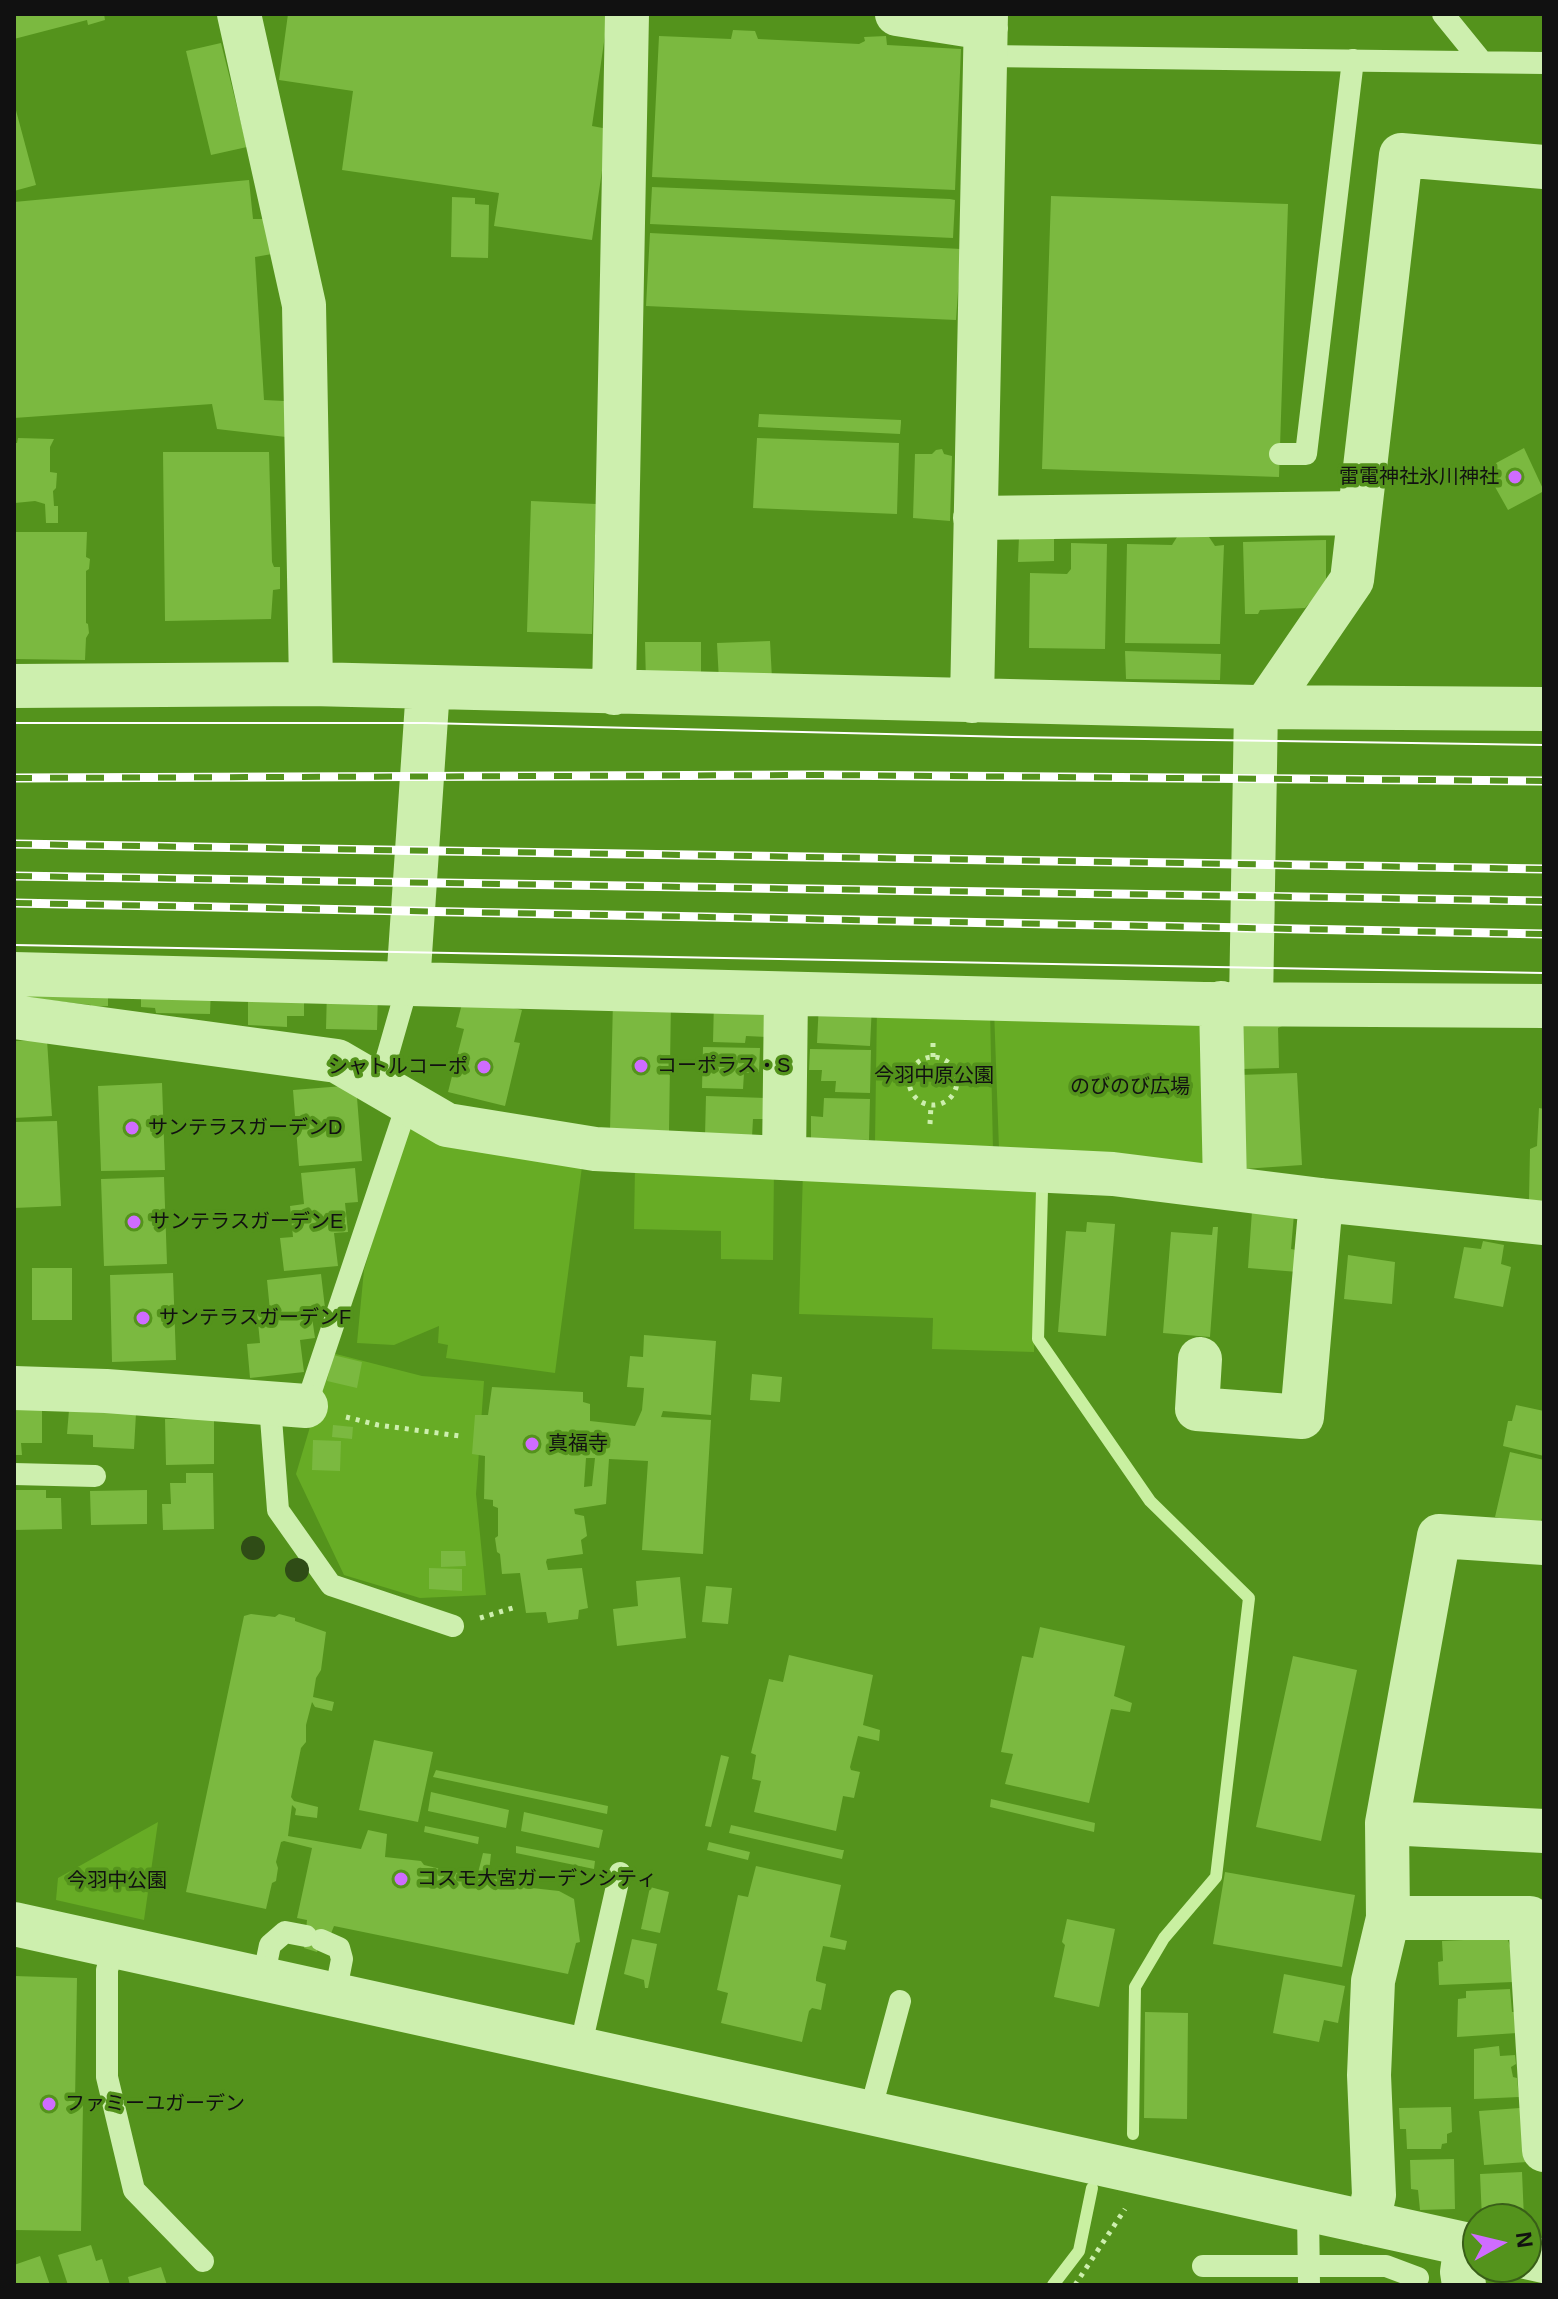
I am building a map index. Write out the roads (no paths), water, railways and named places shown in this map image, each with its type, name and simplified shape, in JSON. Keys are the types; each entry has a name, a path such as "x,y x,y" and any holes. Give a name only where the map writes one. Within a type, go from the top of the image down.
{"street":[{"path":"239,14 304,305 311,684"},
{"path":"614,693 627,14"},
{"path":"897,14 986,33 972,701"},
{"path":"1225,1186 1260,707 1352,580 1401,155 1544,167"},
{"path":"975,518 1359,513"},
{"path":"14,686 311,684 1260,707 1544,709"},
{"path":"408,984 428,688"},
{"path":"14,974 1236,1004 1544,1006"},
{"path":"784,1158 786,994"},
{"path":"14,1017 337,1061 447,1125 595,1149 1113,1174 1544,1223"},
{"path":"1200,1359 1197,1409 1302,1417 1321,1200"},
{"path":"14,1388 106,1391 288,1406"},
{"path":"1382,2239 1374,2195 1369,2075 1373,1981 1388,1918 1387,1823 1439,1536 1544,1543"},
{"path":"1387,1823 1544,1831"},
{"path":"1388,1918 1530,1918 1544,2150"},
{"path":"14,1924 1308,2210 1382,2239 1462,2257"}],"lane":[{"path":"1443,14 1482,62"},
{"path":"986,33 1353,60 1544,63"},
{"path":"1280,454 1306,454 1353,60"},
{"path":"408,984 393,1094 288,1406 278,1510 331,1585 453,1626"},
{"path":"14,1474 95,1476"},
{"path":"580,2049 620,1873"},
{"path":"263,1979 270,1945 285,1932 313,1938 339,1948 342,1959 335,1995"},
{"path":"114,1946 107,1970 107,2077 134,2190 203,2261"},
{"path":"870,2112 900,2001"},
{"path":"1308,2210 1308,2275"},
{"path":"1203,2266 1308,2275 1382,2239 1418,2278"}],"waterway":[{"path":"1042,1190 1038,1339 1150,1501 1249,1598 1216,1877 1164,1938 1135,1987 1133,2134"},
{"path":"1053,2285 1079,2251 1092,2188"}],"tram line":[{"path":"14,723 425,723 1012,737 1544,745"},
{"path":"14,945 1544,973"}],"railway":[{"path":"14,778 816,775 1544,781"},
{"path":"14,844 1544,869"},
{"path":"14,876 1544,901"},
{"path":"14,903 1544,934"}],"place":[{"name":"雷電神社氷川神社","path":"1515,477"},
{"name":"コーポラス・S","path":"641,1066"},
{"name":"シャトルコーポ","path":"484,1067"},
{"name":"サンテラスガーデンD","path":"132,1128"},
{"name":"サンテラスガーデンE","path":"134,1222"},
{"name":"サンテラスガーデンF","path":"143,1318"},
{"name":"真福寺","path":"532,1444"},
{"name":"コスモ大宮ガーデンシティ","path":"401,1879"},
{"name":"ファミーユガーデン","path":"49,2104"}],"park label":[{"name":"今羽中原公園","path":"934,1076"},
{"name":"のびのび広場","path":"1130,1087"},
{"name":"今羽中公園","path":"117,1881"}]}
